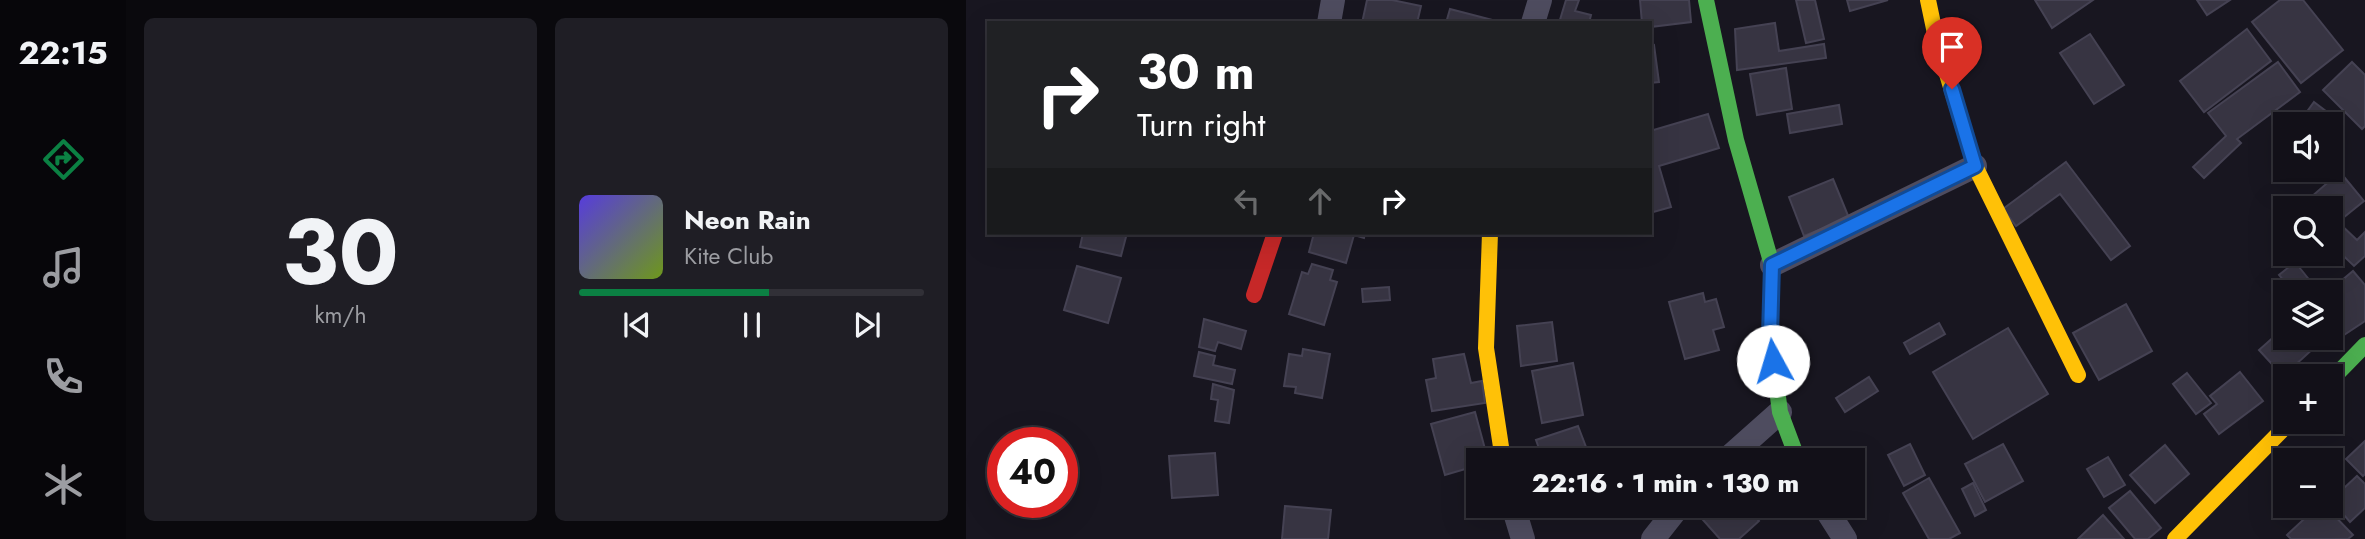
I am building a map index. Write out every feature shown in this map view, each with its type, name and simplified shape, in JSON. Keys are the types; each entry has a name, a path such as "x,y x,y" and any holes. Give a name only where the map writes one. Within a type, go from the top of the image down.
{"street":[{"path":"1329,21 1333,0"},
{"path":"1534,21 1540,0"},
{"path":"1706,0 1736,140 1772,265 1770,336 1780,412 1794,448"},
{"path":"1928,0 1936,38 1975,166 2078,375"},
{"path":"1772,265 1975,166"},
{"path":"1254,295 1274,235"},
{"path":"1490,235 1486,348 1501,448"},
{"path":"2343,368 2365,345"},
{"path":"1740,448 1780,412"},
{"path":"2175,539 2278,434"},
{"path":"1517,518 1523,539"},
{"path":"1653,539 1670,518"},
{"path":"1832,518 1845,539"}],"building":[{"path":"1367,0 1392,0 1421,6 1417,21 1362,21"},
{"path":"1566,0 1579,0 1575,11 1591,15 1590,21 1560,21"},
{"path":"1640,0 1689,0 1691,22 1652,27 1652,21 1642,21"},
{"path":"1796,0 1815,0 1824,39 1806,43"},
{"path":"1847,0 1888,0 1850,11"},
{"path":"2035,0 2093,0 2052,28"},
{"path":"2197,0 2230,0 2207,15"},
{"path":"2280,0 2303,0 2343,50 2301,83 2252,22"},
{"path":"1450,9 1496,21 1447,21"},
{"path":"1775,23 1779,51 1824,44 1826,58 1737,70 1735,29"},
{"path":"2247,29 2271,61 2204,112 2180,81"},
{"path":"2090,34 2124,85 2094,104 2060,53"},
{"path":"1652,46 1659,82 1652,83"},
{"path":"2278,62 2300,92 2237,139 2241,143 2204,178 2193,167 2226,136 2208,113"},
{"path":"2352,62 2365,75 2365,126 2362,129 2323,90"},
{"path":"1786,68 1792,109 1757,115 1750,74"},
{"path":"2314,102 2327,112 2307,112"},
{"path":"1839,105 1842,124 1790,133 1787,114"},
{"path":"1708,114 1719,148 1659,166 1671,207 1652,212 1652,130"},
{"path":"2066,162 2130,246 2111,260 2060,194 2016,226 2003,209"},
{"path":"2343,176 2364,201 2343,218 2343,196 2312,196 2328,182 2343,182"},
{"path":"1833,179 1849,218 1804,236 1789,197"},
{"path":"2343,227 2357,240 2365,232 2365,256 2354,266 2343,255"},
{"path":"1083,235 1126,235 1121,256 1080,247"},
{"path":"1313,235 1354,235 1346,263 1309,252"},
{"path":"1312,264 1333,270 1330,280 1337,282 1324,325 1289,314 1302,272 1308,274"},
{"path":"1077,266 1121,278 1108,323 1064,310"},
{"path":"2290,266 2298,266 2309,280 2283,280 2279,275"},
{"path":"2353,271 2365,285 2365,321 2343,336 2343,280"},
{"path":"1389,287 1390,300 1363,302 1362,289"},
{"path":"1703,293 1705,302 1716,299 1724,327 1713,330 1719,350 1685,359 1669,302"},
{"path":"2126,304 2152,351 2099,380 2073,333"},
{"path":"1204,319 1246,331 1241,349 1218,342 1215,351 1199,347"},
{"path":"1552,322 1557,361 1521,366 1517,326"},
{"path":"1939,323 1945,334 1910,354 1904,343"},
{"path":"2008,328 2048,394 1973,439 1933,372"},
{"path":"2273,338 2273,350 2312,350 2296,364 2273,365 2259,350"},
{"path":"1303,349 1330,354 1322,398 1295,393 1296,387 1284,386 1289,354 1302,356"},
{"path":"1199,352 1215,356 1213,365 1235,370 1232,384 1194,376"},
{"path":"1464,354 1471,383 1482,381 1485,403 1432,411 1426,380 1436,378 1433,359"},
{"path":"1573,363 1583,415 1542,423 1532,371"},
{"path":"2240,372 2263,401 2219,434 2204,414 2217,404 2210,396"},
{"path":"2187,373 2211,403 2196,414 2173,384"},
{"path":"1869,377 1878,391 1845,412 1836,398"},
{"path":"1213,384 1234,390 1229,423 1215,421 1218,400 1211,399"},
{"path":"1475,412 1485,448 1466,448 1466,469 1445,475 1431,424"},
{"path":"1578,426 1586,448 1539,448 1536,440"},
{"path":"2365,441 2365,474 2363,476 2346,459"},
{"path":"1910,444 1925,475 1904,486 1888,455"},
{"path":"2003,444 2023,481 1985,502 1965,464"},
{"path":"2165,445 2189,474 2155,503 2130,475"},
{"path":"1215,453 1218,495 1172,498 1169,456"},
{"path":"2108,457 2125,485 2104,497 2087,469"},
{"path":"2357,476 2365,484 2365,508 2350,522 2343,514 2343,489"},
{"path":"1929,478 1960,533 1949,539 1929,539 1903,493"},
{"path":"1973,483 1986,510 1975,516 1962,489"},
{"path":"2130,491 2161,528 2148,539 2135,539 2109,508"},
{"path":"1285,506 1331,510 1328,539 1282,539"},
{"path":"2103,515 2124,539 2078,539"},
{"path":"1701,518 1756,518 1759,521 1739,539 1720,539"},
{"path":"2305,518 2337,518 2353,535 2348,539 2291,539 2287,535"}],"traffic: fast":[{"path":"1706,0 1736,140 1772,265 1770,336 1780,412 1794,448"},
{"path":"2343,368 2365,345"}],"traffic: slow":[{"path":"1928,0 1936,38 1975,166 2078,375"},
{"path":"1490,235 1486,348 1501,448"},
{"path":"2175,539 2278,434"}],"traffic: jam":[{"path":"1254,295 1274,235"}],"route":[{"path":"1773,361 1770,336 1772,265 1975,166 1952,89"}]}
